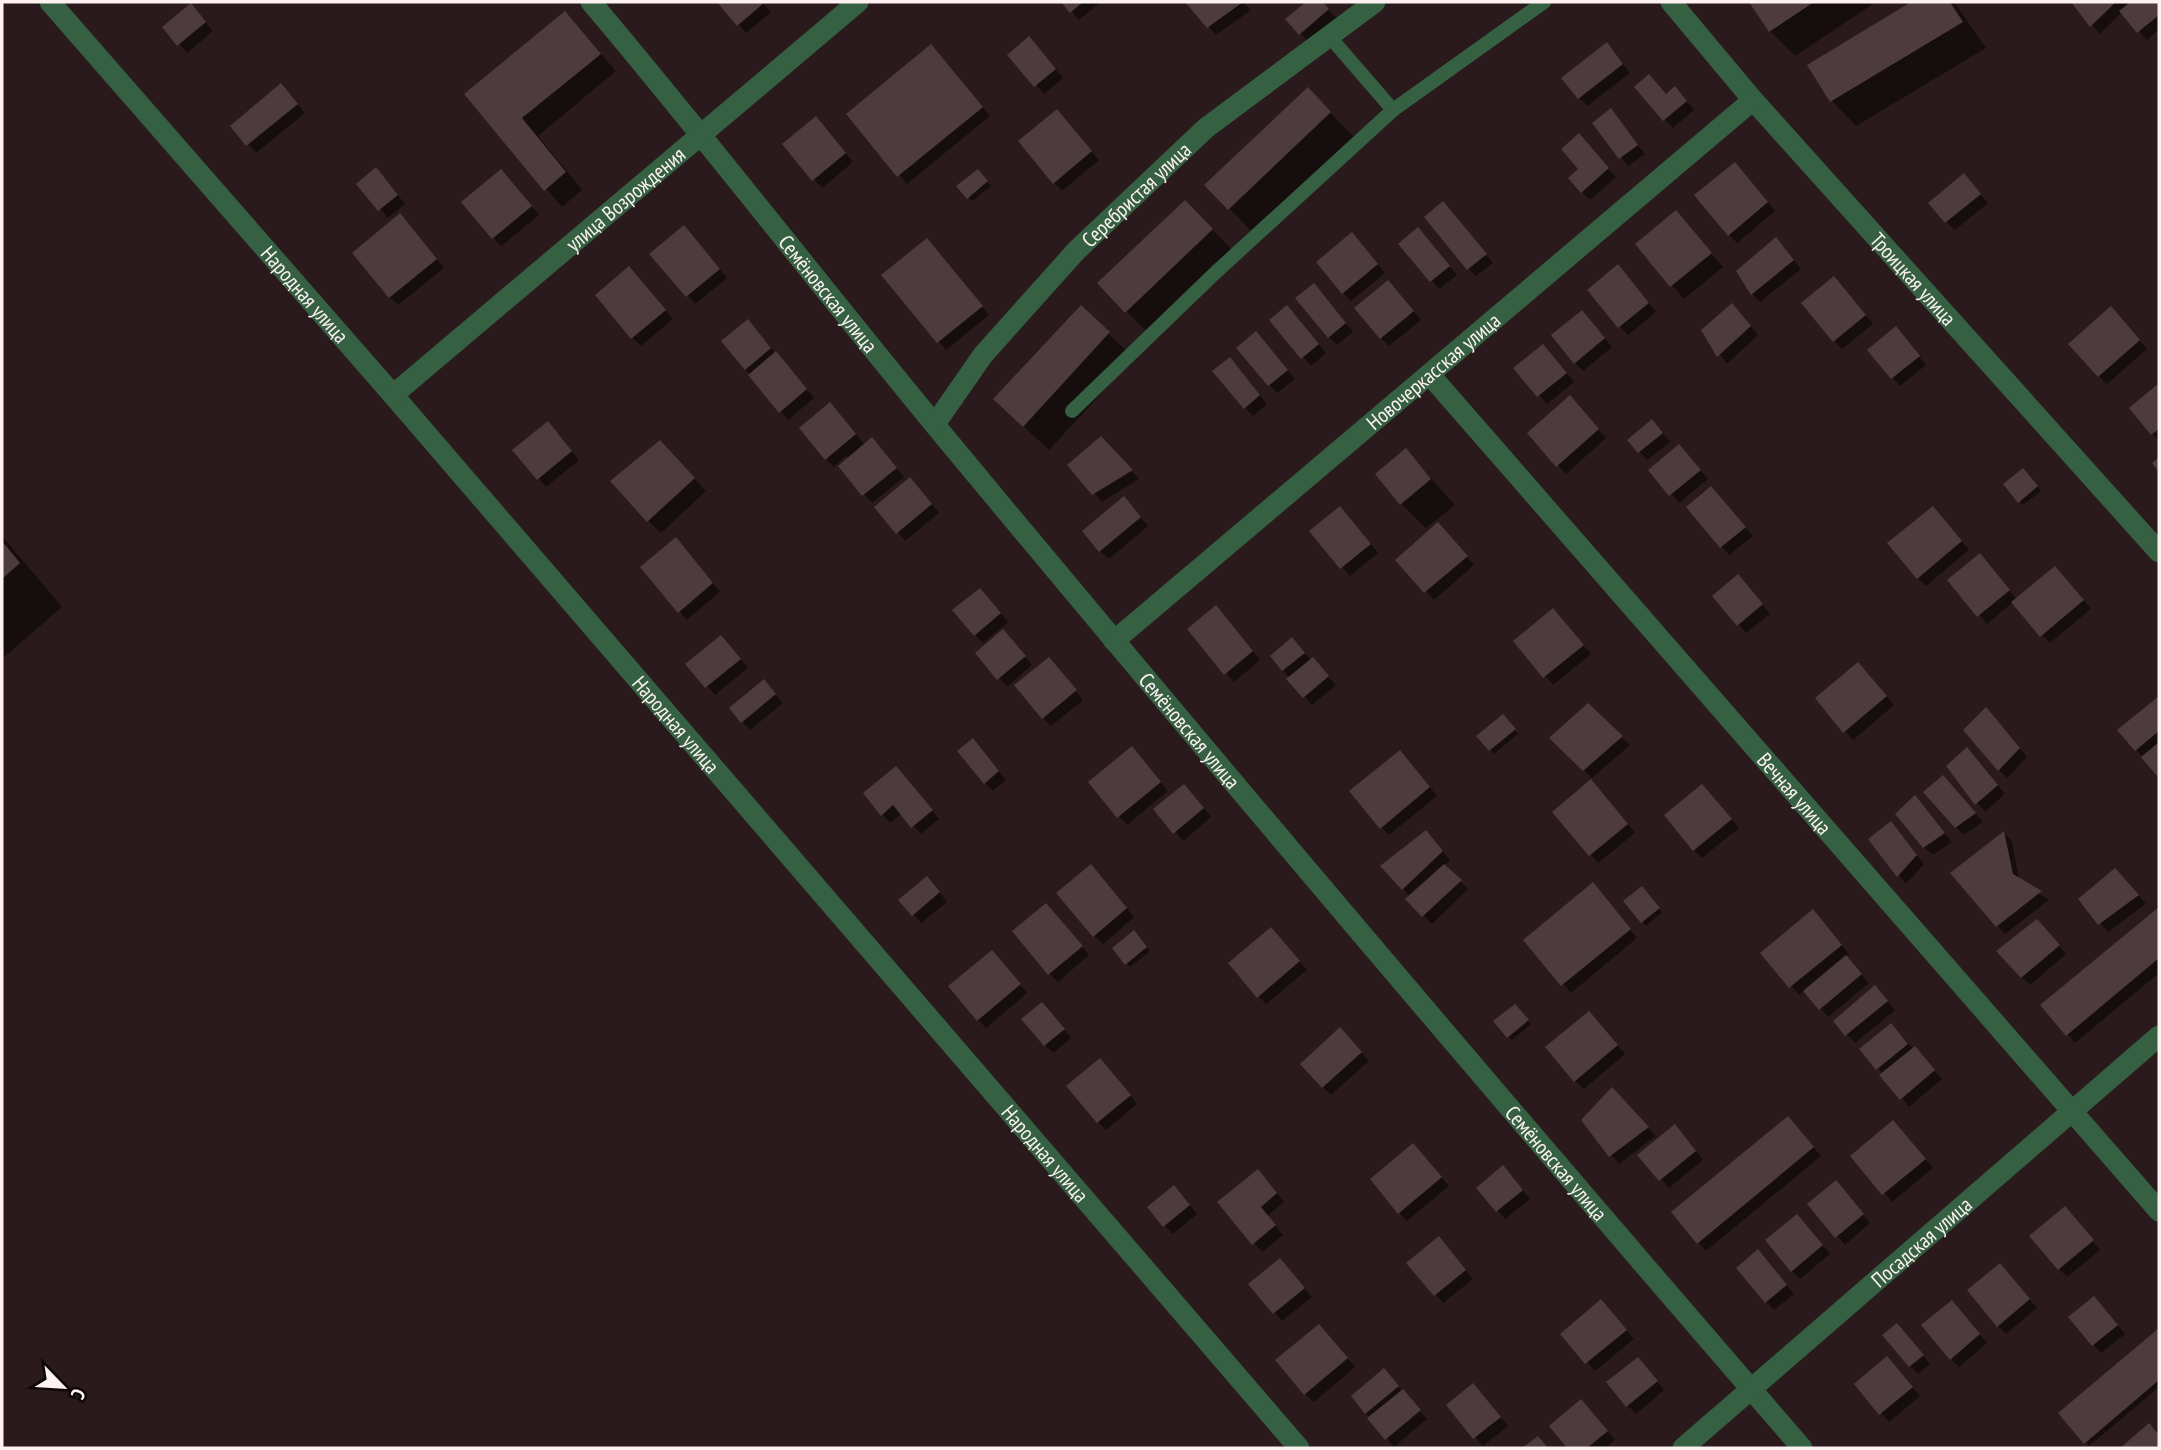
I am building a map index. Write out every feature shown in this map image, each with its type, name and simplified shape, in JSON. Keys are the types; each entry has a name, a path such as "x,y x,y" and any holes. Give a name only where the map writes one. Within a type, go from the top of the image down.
{"street":[{"name":"Народная улица","path":"50,2 393,395 1299,1448"},
{"name":"Семёновская улица","path":"591,2 703,135 935,424 1114,641 1802,1448"},
{"name":"улица Возрождения","path":"393,395 858,2"},
{"name":"Серебристая улица","path":"935,424 983,355 1076,251 1206,128 1375,2"},
{"name":"Троицкая улица","path":"1671,2 1753,100 2159,552"},
{"name":"Новочеркасская улица","path":"1114,641 1753,100"},
{"name":"Вечная улица","path":"1430,375 2075,1110 2159,1211"},
{"name":"Посадская улица","path":"1683,1448 2159,1036"}],"lane":[{"path":"1072,411 1215,273 1393,110 1544,2"},
{"path":"1329,36 1393,110"}],"building":[{"path":"717,2 763,2 764,3 737,26"},
{"path":"1061,2 1083,2 1070,13"},
{"path":"1185,2 1243,2 1207,28"},
{"path":"1306,2 1323,2 1329,9 1299,35 1285,19"},
{"path":"1749,2 1814,2 1769,32"},
{"path":"1911,2 1950,2 1963,22 1830,102 1807,65"},
{"path":"2071,2 2116,2 2090,27"},
{"path":"2130,2 2159,2 2159,15 2137,33 2119,11"},
{"path":"191,3 206,22 177,46 162,27"},
{"path":"565,11 601,54 522,118 566,172 544,191 464,94"},
{"path":"1029,36 1056,69 1034,87 1007,55"},
{"path":"1607,42 1623,64 1578,99 1561,78"},
{"path":"931,44 983,107 897,177 846,114"},
{"path":"1649,74 1666,94 1675,86 1687,101 1663,121 1634,87"},
{"path":"281,83 298,104 246,146 230,126"},
{"path":"1308,87 1331,112 1228,210 1204,185"},
{"path":"1611,108 1638,145 1619,159 1592,123"},
{"path":"1057,109 1092,151 1053,184 1018,141"},
{"path":"816,116 846,153 812,181 782,144"},
{"path":"1579,133 1609,168 1581,193 1568,178 1578,169 1561,149"},
{"path":"1735,162 1768,202 1728,236 1694,195"},
{"path":"376,167 398,195 378,211 356,184"},
{"path":"501,169 532,206 492,239 461,202"},
{"path":"978,169 988,181 967,199 956,186"},
{"path":"1964,173 1981,194 1945,223 1928,203"},
{"path":"1185,200 1213,229 1125,313 1097,283"},
{"path":"1443,201 1487,254 1467,270 1424,217"},
{"path":"1676,210 1712,253 1670,287 1635,244"},
{"path":"400,213 437,259 389,298 352,253"},
{"path":"684,225 720,269 686,297 649,254"},
{"path":"1418,227 1450,266 1430,282 1398,244"},
{"path":"1352,232 1378,264 1342,294 1316,262"},
{"path":"1776,237 1794,260 1751,295 1736,271"},
{"path":"927,238 983,306 937,343 881,275"},
{"path":"1618,264 1649,303 1618,328 1587,290"},
{"path":"629,266 666,310 631,339 595,295"},
{"path":"1834,276 1866,315 1833,342 1801,303"},
{"path":"1388,280 1414,311 1380,339 1354,308"},
{"path":"1314,283 1346,323 1328,338 1295,298"},
{"path":"1732,303 1751,326 1717,357 1701,330"},
{"path":"1081,305 1110,332 1023,427 993,399"},
{"path":"1287,305 1319,344 1301,359 1269,320"},
{"path":"2111,306 2140,340 2098,377 2068,344"},
{"path":"1582,310 1605,338 1574,364 1551,335"},
{"path":"748,319 771,348 745,370 721,341"},
{"path":"1896,326 1920,356 1891,379 1867,350"},
{"path":"1256,331 1288,370 1268,386 1236,348"},
{"path":"1543,344 1567,373 1537,397 1513,368"},
{"path":"776,351 807,389 779,413 748,375"},
{"path":"1230,357 1260,395 1244,409 1212,371"},
{"path":"2159,383 2159,429 2151,435 2129,408"},
{"path":"1570,395 1599,429 1556,467 1527,433"},
{"path":"830,402 856,434 825,460 799,428"},
{"path":"1652,419 1663,433 1638,453 1627,440"},
{"path":"548,421 572,451 537,480 512,450"},
{"path":"1101,436 1133,470 1092,495 1067,465"},
{"path":"872,437 897,468 862,496 838,466"},
{"path":"660,440 695,478 647,522 610,481"},
{"path":"1679,444 1701,470 1669,496 1648,470"},
{"path":"1406,448 1431,479 1400,505 1375,474"},
{"path":"2159,457 2159,472 2152,463"},
{"path":"2023,468 2038,486 2018,503 2003,484"},
{"path":"910,477 932,504 896,534 874,507"},
{"path":"1711,486 1746,527 1720,548 1686,507"},
{"path":"1124,496 1141,517 1099,552 1082,531"},
{"path":"1340,506 1371,544 1340,569 1309,531"},
{"path":"1933,506 1962,541 1917,579 1887,543"},
{"path":"1438,522 1468,556 1424,593 1395,560"},
{"path":"676,537 713,583 678,613 640,567"},
{"path":"2,541 20,563 2,579"},
{"path":"1980,553 2010,590 1977,617 1947,580"},
{"path":"2055,566 2084,600 2040,637 2011,602"},
{"path":"1738,574 1763,604 1737,626 1712,596"},
{"path":"980,588 1001,613 974,636 952,610"},
{"path":"1216,605 1253,651 1224,675 1187,629"},
{"path":"1553,608 1584,645 1543,678 1513,641"},
{"path":"1003,629 1026,656 997,680 975,653"},
{"path":"721,635 741,659 705,688 685,664"},
{"path":"1292,637 1305,653 1282,671 1270,656"},
{"path":"1049,657 1077,690 1042,719 1014,685"},
{"path":"1313,657 1329,676 1303,698 1286,679"},
{"path":"1858,662 1887,696 1843,733 1815,698"},
{"path":"764,679 776,694 741,723 729,708"},
{"path":"2159,696 2159,731 2135,751 2117,730"},
{"path":"1588,703 1623,736 1583,771 1549,738"},
{"path":"1986,707 2020,748 1998,771 1963,730"},
{"path":"1503,714 1516,729 1489,751 1476,736"},
{"path":"973,738 999,771 984,784 957,751"},
{"path":"2159,742 2159,774 2157,776 2141,757"},
{"path":"1132,746 1161,782 1117,818 1088,782"},
{"path":"1967,747 1998,785 1975,805 1946,766"},
{"path":"1400,750 1430,787 1380,829 1349,791"},
{"path":"896,766 933,810 911,828 893,805 881,816 863,793"},
{"path":"1943,775 1976,813 1955,828 1923,792"},
{"path":"1591,779 1628,824 1589,856 1552,812"},
{"path":"1184,784 1204,808 1173,834 1153,809"},
{"path":"1702,784 1732,819 1693,851 1664,815"},
{"path":"1915,795 1945,833 1923,848 1895,814"},
{"path":"1891,821 1917,855 1897,877 1868,839"},
{"path":"1426,830 1443,851 1402,890 1380,866"},
{"path":"2004,831 2013,874 2042,891 1996,927 1950,873"},
{"path":"1091,864 1127,908 1093,937 1056,893"},
{"path":"1444,864 1462,880 1422,917 1405,899"},
{"path":"2115,868 2139,895 2098,925 2078,899"},
{"path":"927,876 940,892 912,916 898,900"},
{"path":"1593,882 1631,929 1561,986 1523,940"},
{"path":"1642,886 1660,908 1641,923 1623,901"},
{"path":"1046,903 1083,946 1048,975 1012,931"},
{"path":"2159,907 2159,958 2066,1036 2040,1005"},
{"path":"1813,909 1842,945 1789,988 1760,953"},
{"path":"2037,919 2060,945 2021,978 1996,951"},
{"path":"1271,927 1300,961 1257,998 1228,963"},
{"path":"1134,930 1147,947 1125,965 1112,948"},
{"path":"992,950 1021,984 977,1021 948,986"},
{"path":"1846,955 1862,974 1819,1010 1803,991"},
{"path":"1875,985 1888,1001 1845,1036 1833,1021"},
{"path":"1042,1002 1065,1029 1044,1046 1021,1019"},
{"path":"1515,1004 1529,1020 1507,1038 1493,1021"},
{"path":"1589,1011 1618,1045 1574,1082 1545,1047"},
{"path":"1891,1023 1908,1044 1876,1070 1859,1049"},
{"path":"1340,1027 1362,1052 1322,1088 1300,1064"},
{"path":"1915,1046 1935,1070 1900,1100 1879,1075"},
{"path":"1100,1058 1131,1095 1097,1123 1066,1086"},
{"path":"1612,1087 1649,1127 1609,1157 1581,1120"},
{"path":"1788,1116 1814,1147 1697,1244 1671,1212"},
{"path":"1893,1120 1926,1159 1882,1195 1850,1156"},
{"path":"1675,1124 1696,1151 1659,1181 1637,1155"},
{"path":"1413,1143 1442,1177 1398,1214 1370,1179"},
{"path":"1503,1165 1523,1190 1496,1212 1476,1188"},
{"path":"1258,1169 1277,1193 1261,1207 1276,1225 1252,1245 1217,1202"},
{"path":"1836,1180 1864,1214 1835,1238 1807,1204"},
{"path":"1174,1185 1190,1205 1163,1227 1147,1207"},
{"path":"2065,1206 2094,1240 2058,1270 2029,1236"},
{"path":"1797,1214 1823,1245 1791,1272 1765,1240"},
{"path":"1439,1236 1466,1270 1434,1296 1406,1263"},
{"path":"1758,1249 1787,1285 1765,1303 1736,1268"},
{"path":"1280,1258 1305,1288 1273,1314 1248,1284"},
{"path":"2000,1263 2030,1299 1997,1327 1967,1290"},
{"path":"2094,1296 2118,1325 2092,1346 2068,1317"},
{"path":"1601,1299 1627,1330 1585,1364 1560,1334"},
{"path":"1952,1300 1980,1334 1950,1360 1921,1325"},
{"path":"1897,1323 1924,1355 1909,1367 1882,1335"},
{"path":"1319,1324 1348,1358 1304,1395 1275,1360"},
{"path":"2159,1328 2159,1380 2084,1444 2058,1413"},
{"path":"1887,1356 1913,1387 1879,1415 1854,1384"},
{"path":"1638,1357 1658,1381 1626,1407 1606,1382"},
{"path":"1384,1368 1399,1386 1365,1414 1351,1396"},
{"path":"1473,1383 1501,1417 1473,1439 1446,1405"},
{"path":"1403,1389 1421,1410 1385,1440 1367,1418"},
{"path":"1581,1399 1608,1431 1587,1448 1567,1448 1549,1426"},
{"path":"2149,1423 2159,1435 2159,1448 2120,1448"},
{"path":"1538,1436 1548,1448 1522,1448"}]}
